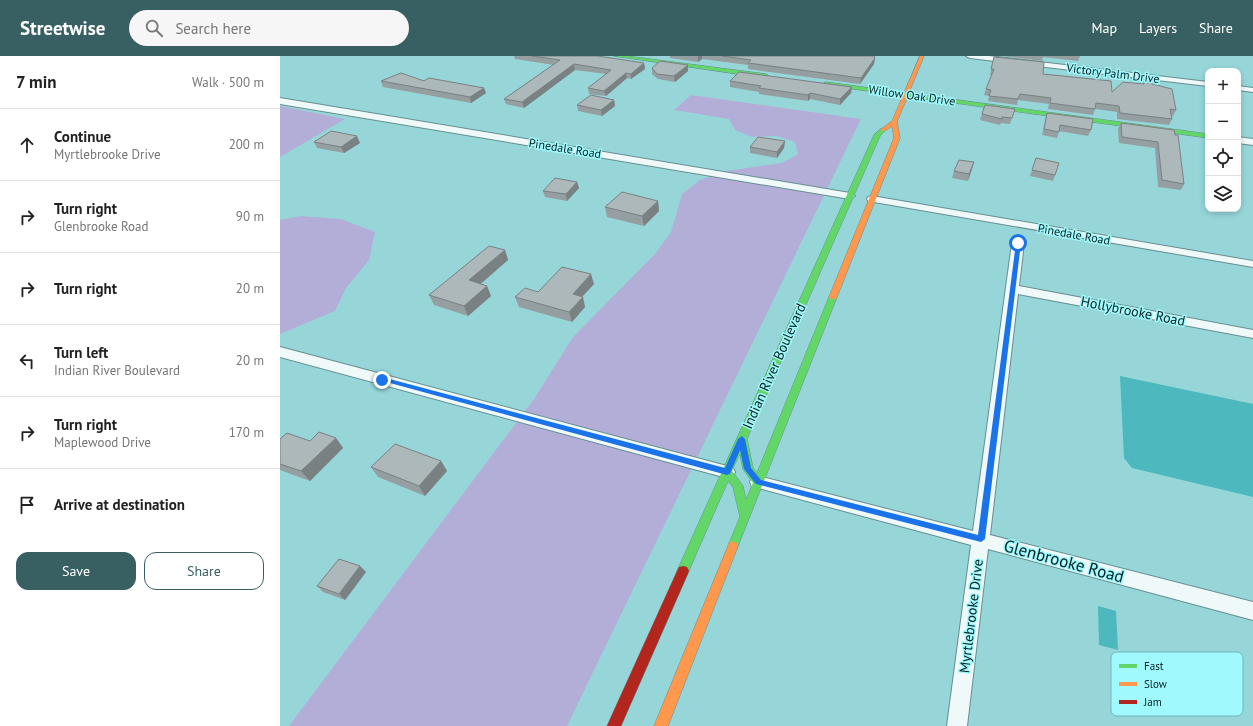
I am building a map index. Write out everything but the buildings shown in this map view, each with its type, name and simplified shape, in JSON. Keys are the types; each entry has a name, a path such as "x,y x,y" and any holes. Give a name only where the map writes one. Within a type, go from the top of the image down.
{"main road":[{"path":"616,56 777,77"},
{"name":"Indian River Boulevard","path":"614,726 877,135 894,122 922,56"},
{"name":"Willow Oak Drive","path":"816,82 1205,136"},
{"name":"Indian River Boulevard","path":"661,726 897,138 894,122"},
{"path":"742,439 748,469 758,482"},
{"path":"727,472 738,484 742,493 744,517"}],"street":[{"name":"Victory Palm Drive","path":"970,56 1205,84"},
{"path":"1241,88 1253,90"},
{"name":"Pinedale Road","path":"280,101 850,196"},
{"path":"1241,140 1253,142"},
{"name":"Pinedale Road","path":"872,199 1253,264"},
{"name":"Myrtlebrooke Drive","path":"957,726 1018,243"},
{"name":"Hollybrooke Road","path":"1013,289 1253,334"},
{"path":"280,352 727,472"},
{"name":"Glenbrooke Road","path":"758,482 1253,611"}],"shaded area":[{"path":"691,95 861,119 567,726 289,726 534,399 573,337 655,254 671,232 682,194 700,180 726,171 782,163 798,154 795,142 777,136 752,137 735,130 729,119 674,110"},
{"path":"280,106 345,119 280,157"},
{"path":"301,216 341,219 375,232 369,260 346,288 335,311 280,334 280,220"}],"water":[{"path":"1120,376 1253,404 1253,497 1132,468 1124,458"},
{"path":"1098,606 1116,611 1118,650 1099,645"}],"traffic: fast":[{"path":"616,56 766,76"},
{"path":"826,84 1205,136"},
{"path":"683,571 877,135 883,130"},
{"path":"733,546 833,297"},
{"path":"742,439 748,469 758,482"},
{"path":"727,472 738,486 744,515"}],"traffic: slow":[{"path":"883,130 894,122 922,56"},
{"path":"833,297 897,138 894,122"},
{"path":"661,726 733,546"}],"traffic: jam":[{"path":"614,726 683,571"}],"route":[{"path":"382,380 727,472 742,439 745,461 752,476 758,482 981,539 1018,243"}]}
